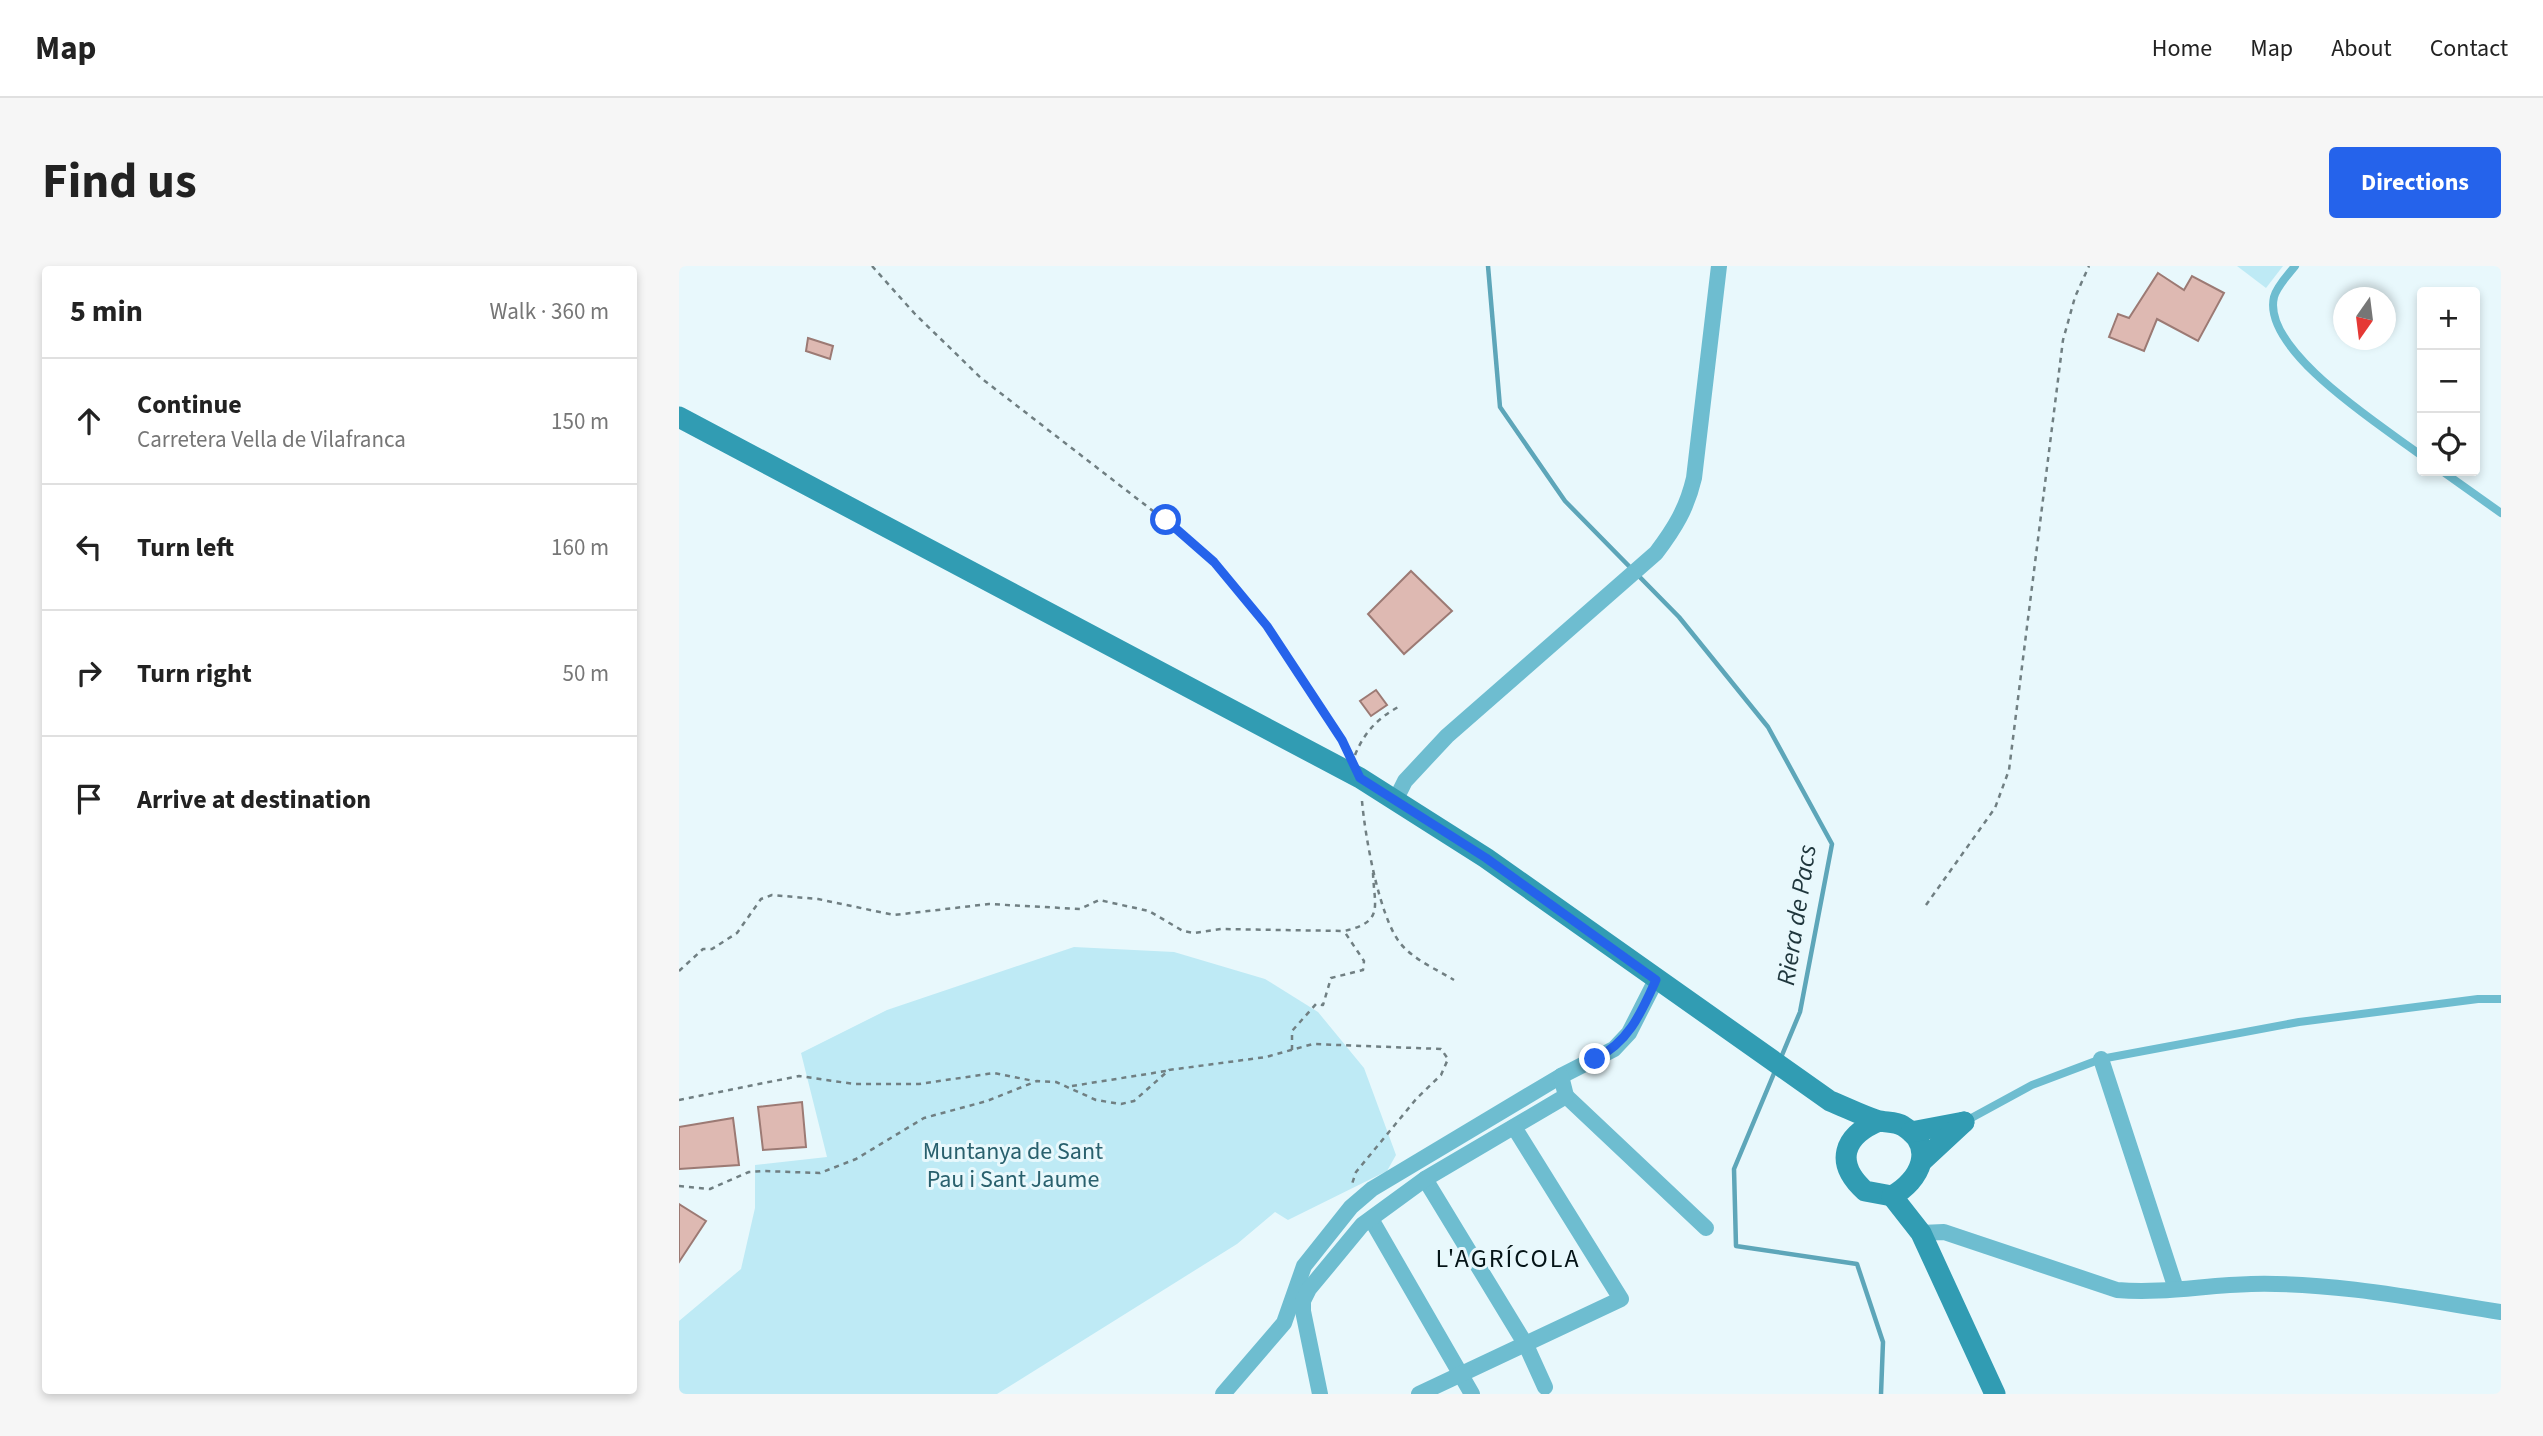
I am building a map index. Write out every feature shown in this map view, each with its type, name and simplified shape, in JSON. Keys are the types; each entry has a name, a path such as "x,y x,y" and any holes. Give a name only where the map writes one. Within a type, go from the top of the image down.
{"main road":[{"path":"679,417 1356,770 1486,858 1830,1101 1879,1121 1892,1122 1911,1132 1920,1147 1922,1161"},
{"path":"1830,1101 1853,1136"},
{"path":"1879,1121 1853,1136 1846,1159 1847,1170 1854,1182 1871,1194 1892,1196 1914,1182"},
{"path":"1911,1132 1964,1122"},
{"path":"1921,1233 1914,1182 1922,1161 1964,1122"},
{"path":"1892,1196 1921,1233 1995,1394"}],"street":[{"path":"1396,799 1405,781 1447,736 1641,565 1675,529 1689,501 1719,266"},
{"path":"1223,1394 1284,1322 1304,1266 1351,1207 1372,1189 1561,1076 1614,1049 1629,1032 1656,980"},
{"path":"2101,1059 2176,1289"},
{"path":"1561,1076 1566,1096 1706,1228"},
{"path":"1320,1394 1303,1301 1352,1236 1425,1179 1566,1096"},
{"path":"1419,1394 1621,1299 1514,1127"},
{"path":"1425,1179 1526,1345 1545,1387"},
{"path":"1371,1219 1472,1394"},
{"path":"1921,1233 1944,1232 2117,1290 2146,1292 2251,1284 2319,1286 2501,1311"}],"lane":[{"path":"2295,266 2274,298 2275,312 2295,354 2313,374 2417,452"},
{"path":"2449,476 2501,513"},
{"path":"1964,1122 2032,1084 2101,1059 2299,1022 2477,999 2501,999"}],"path":[{"path":"679,971 703,949 712,949 737,933 761,899 772,895 818,899 894,915 989,904 1034,904 1080,909 1099,901 1149,911 1183,930 1194,933 1221,929 1344,931 1360,928 1370,921 1376,910 1373,863 1364,830 1356,770 1342,740 1267,626 1214,562 1166,520 981,378 915,314 872,266"},
{"path":"1926,905 1994,808 2009,769 2063,340 2075,297 2089,266"},
{"path":"1356,770 1362,738 1378,718 1400,706"},
{"path":"1364,830 1392,930 1415,957 1454,980"},
{"path":"1292,1050 1292,1031 1316,1004 1323,1005 1331,978 1363,970 1364,961 1344,931"},
{"path":"1070,1087 1253,1059 1313,1044 1431,1046 1446,1053 1446,1066 1441,1075 1417,1098 1356,1172 1350,1192 1351,1207"},
{"path":"679,1100 799,1076 854,1084 919,1084 994,1073 1056,1082 1096,1100 1121,1104 1134,1101 1169,1070"},
{"path":"679,1186 710,1189 749,1172 820,1173 856,1158 924,1118 987,1101 1037,1081"}],"green space":[{"path":"2237,266 2283,266 2266,288"},
{"name":"Muntanya de Sant Pau i Sant Jaume","path":"1074,947 1174,952 1265,979 1318,1012 1364,1068 1396,1155 1387,1171 1288,1220 1275,1212 1237,1244 997,1394 679,1394 679,1321 741,1269 755,1208 755,1165 827,1157 801,1053 887,1010"}],"building":[{"path":"2158,273 2184,290 2192,276 2224,293 2198,341 2157,319 2144,351 2109,337 2118,314 2129,318"},
{"path":"808,338 833,346 830,359 806,351"},
{"path":"1411,571 1452,611 1404,654 1368,614"},
{"path":"1376,690 1387,705 1371,716 1360,701"},
{"path":"802,1102 806,1147 763,1150 758,1107"},
{"path":"733,1118 739,1165 679,1169 679,1127"},
{"path":"679,1204 706,1221 679,1262"}],"waterway":[{"name":"Riera de Pacs","path":"1488,266 1500,407 1565,501 1679,617 1768,727 1832,844 1800,1012 1780,1060"},
{"name":"Riera de Pacs","path":"1775,1071 1734,1169 1736,1246 1857,1264 1883,1342 1881,1394"}],"district":[{"name":"L'AGRÍCOLA","path":"1508,1258"}],"route":[{"path":"1166,520 1214,562 1267,626 1342,740 1360,778 1486,858 1656,980 1629,1032 1614,1049 1595,1059"}]}
